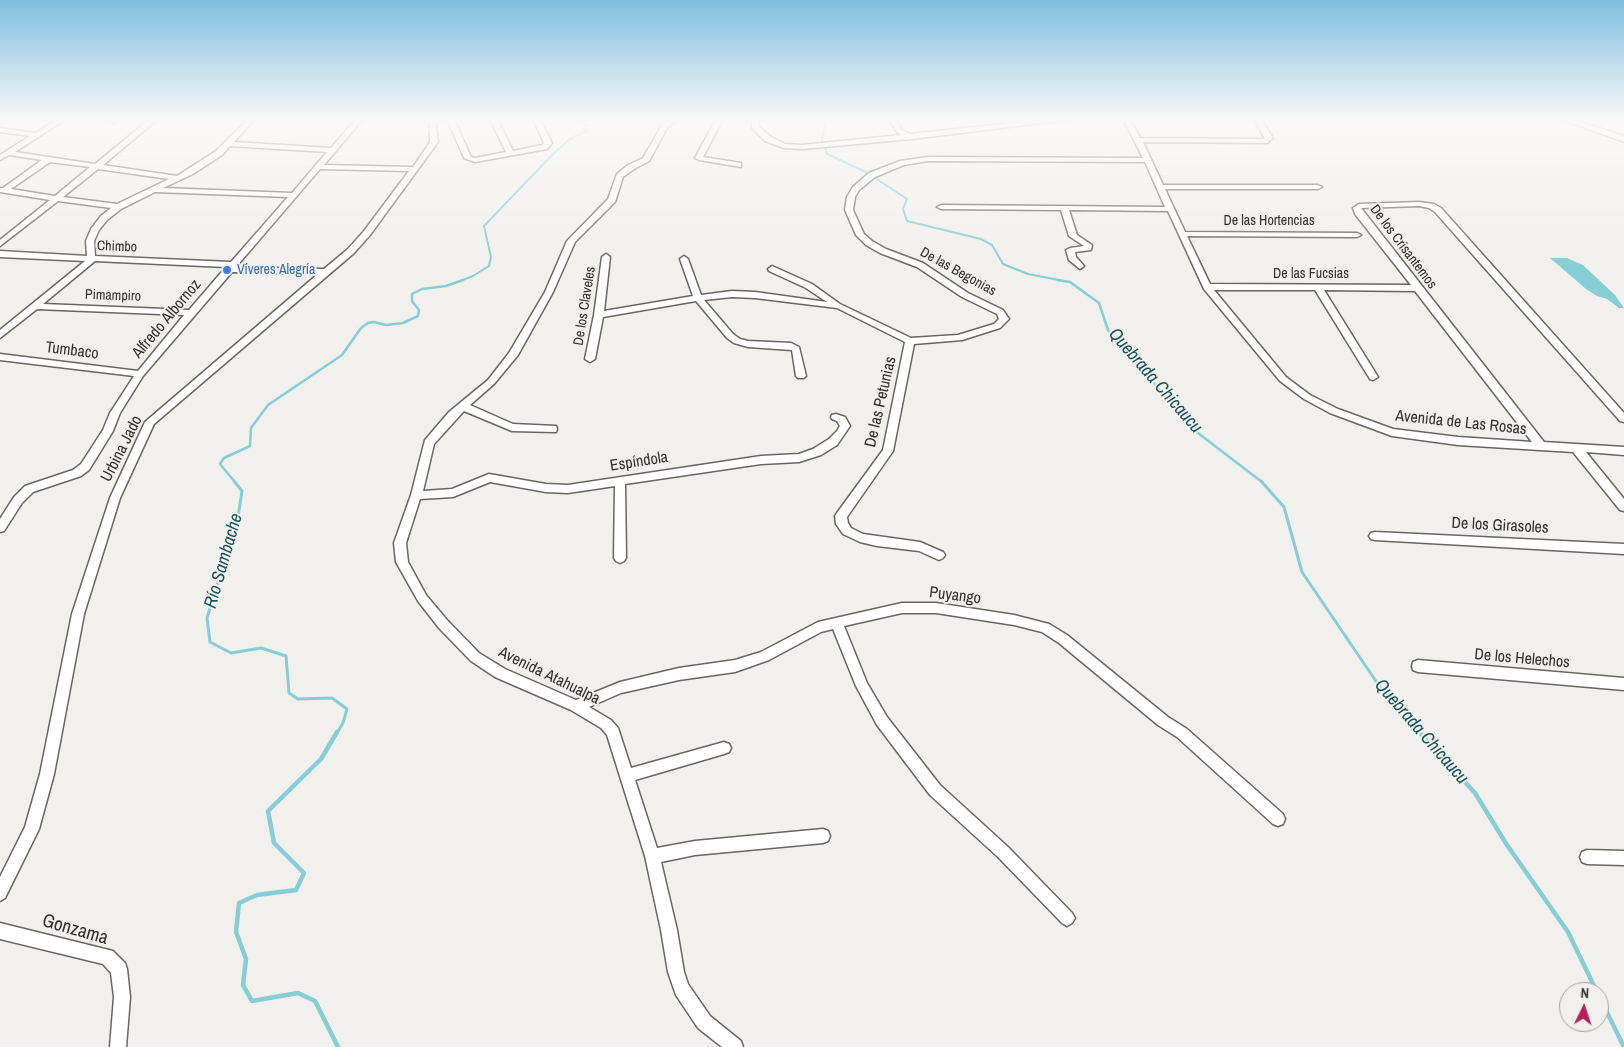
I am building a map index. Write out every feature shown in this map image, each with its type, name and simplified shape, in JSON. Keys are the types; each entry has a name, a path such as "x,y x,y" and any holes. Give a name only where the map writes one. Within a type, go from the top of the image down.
{"street":[{"path":"2,191 36,168"},
{"path":"0,244 96,168"},
{"path":"117,168 177,178"},
{"path":"0,335 91,260 90,241 95,229 104,218 118,207 194,168"},
{"name":"Alfredo Albornoz","path":"0,528 23,493 42,482 77,473 85,467 108,431 115,413 140,374 316,168"},
{"path":"359,168 414,169"},
{"name":"Avenida Atahualpa","path":"629,168 620,176 612,200 571,241 549,292 513,355 491,382 462,406 428,443 416,495 400,543 401,555 402,562 411,579 430,609 475,656 500,673 576,706 606,724 613,732 652,856 669,930 676,972 682,989 704,1022 735,1047"},
{"name":"De las Begonias","path":"600,315 732,294 755,295 839,306 910,341 959,338 997,326 1004,319 1000,312 965,295 920,265 883,251 860,235 849,210 853,193 867,179 890,168"},
{"name":"Avenida de Las Rosas","path":"1151,168 1207,287 1283,379 1307,396 1334,411 1392,432 1458,441 1624,451"},
{"name":"Urbina Jado","path":"0,894 32,829 47,774 79,612 116,498 150,422 352,251 414,169"},
{"path":"1160,187 1318,187"},
{"path":"154,190 293,195"},
{"path":"2,191 118,207"},
{"name":"De los Crisantemos","path":"1541,446 1358,212 1357,208 1359,206 1418,204 1431,206 1438,210 1624,419"},
{"path":"941,207 1169,208"},
{"path":"1064,208 1073,236 1088,246 1085,249 1070,250 1072,258 1080,266"},
{"name":"De las Hortencias","path":"1182,234 1357,235"},
{"name":"Chimbo","path":"0,254 326,272"},
{"name":"De los Claveles","path":"590,359 600,315 606,257"},
{"path":"684,259 698,298 730,336 737,341 748,344 791,346 796,349 801,376"},
{"path":"772,269 809,286 839,306"},
{"name":"De las Fucsias","path":"1207,287 1416,288"},
{"path":"1318,288 1373,377"},
{"name":"Pimampiro","path":"35,306 191,313"},
{"name":"De las Petunias","path":"910,341 888,452 841,516 842,524 847,531 860,538 920,547 939,556"},
{"name":"Tumbaco","path":"0,357 140,374"},
{"path":"462,406 512,427 552,429"},
{"name":"Espíndola","path":"416,495 454,493 489,478 546,488 568,489 761,460 799,458 817,452 833,442 845,426 841,419 836,417"},
{"path":"1577,449 1624,507"},
{"path":"620,482 620,558"},
{"name":"De los Girasoles","path":"1375,536 1624,549"},
{"name":"Puyango","path":"576,706 620,688 679,674 735,666 765,656 818,627 902,608 936,608 1014,620 1045,628 1063,639 1182,733 1278,819"},
{"path":"836,622 862,686 882,721 935,790 1003,852 1067,918"},
{"name":"De los Helechos","path":"1418,666 1624,684"},
{"path":"627,776 724,748"},
{"path":"652,856 695,848 823,836"},
{"path":"1586,857 1624,858"},
{"name":"Gonzama","path":"0,931 107,957 119,969 122,997 118,1047"}],"water":[{"path":"1550,258 1567,258 1583,265 1615,295 1624,308 1619,308 1607,299 1597,296 1586,289"}],"waterway":[{"name":"Río Sambache","path":"460,281 473,276 489,266 491,257 484,226 540,168"},
{"name":"Quebrada Chicaucu","path":"857,168 907,199 903,209 907,221 981,239 992,245 1003,264 1028,274 1064,281"},
{"name":"Río Sambache","path":"235,482 220,464 224,458 250,446 251,428 268,405 342,355 361,328 368,323 374,322 386,325 403,323 418,316 419,310 412,301 412,294 422,289 446,286 463,280"},
{"name":"Quebrada Chicaucu","path":"1058,280 1064,281"},
{"name":"Quebrada Chicaucu","path":"1064,281 1070,282 1099,303 1108,330 1194,430 1262,482"},
{"name":"Río Sambache","path":"234,481 242,491 238,517 207,618 210,642 231,653 261,648 286,656 289,693 298,699 332,698 347,709 343,723 337,733"},
{"name":"Quebrada Chicaucu","path":"1262,482 1284,507 1302,572 1388,699 1420,733"},
{"name":"Río Sambache","path":"337,732 321,759 268,811 274,843 304,873 296,890 257,895 239,903 236,932 246,959 243,985 252,1001 298,993 315,1001 338,1047"},
{"name":"Quebrada Chicaucu","path":"1419,732 1475,793 1507,845 1568,932 1592,982"},
{"name":"Quebrada Chicaucu","path":"1609,1016 1624,1047"}],"place":[{"name":"Víveres Alegría","path":"227,270"}]}
